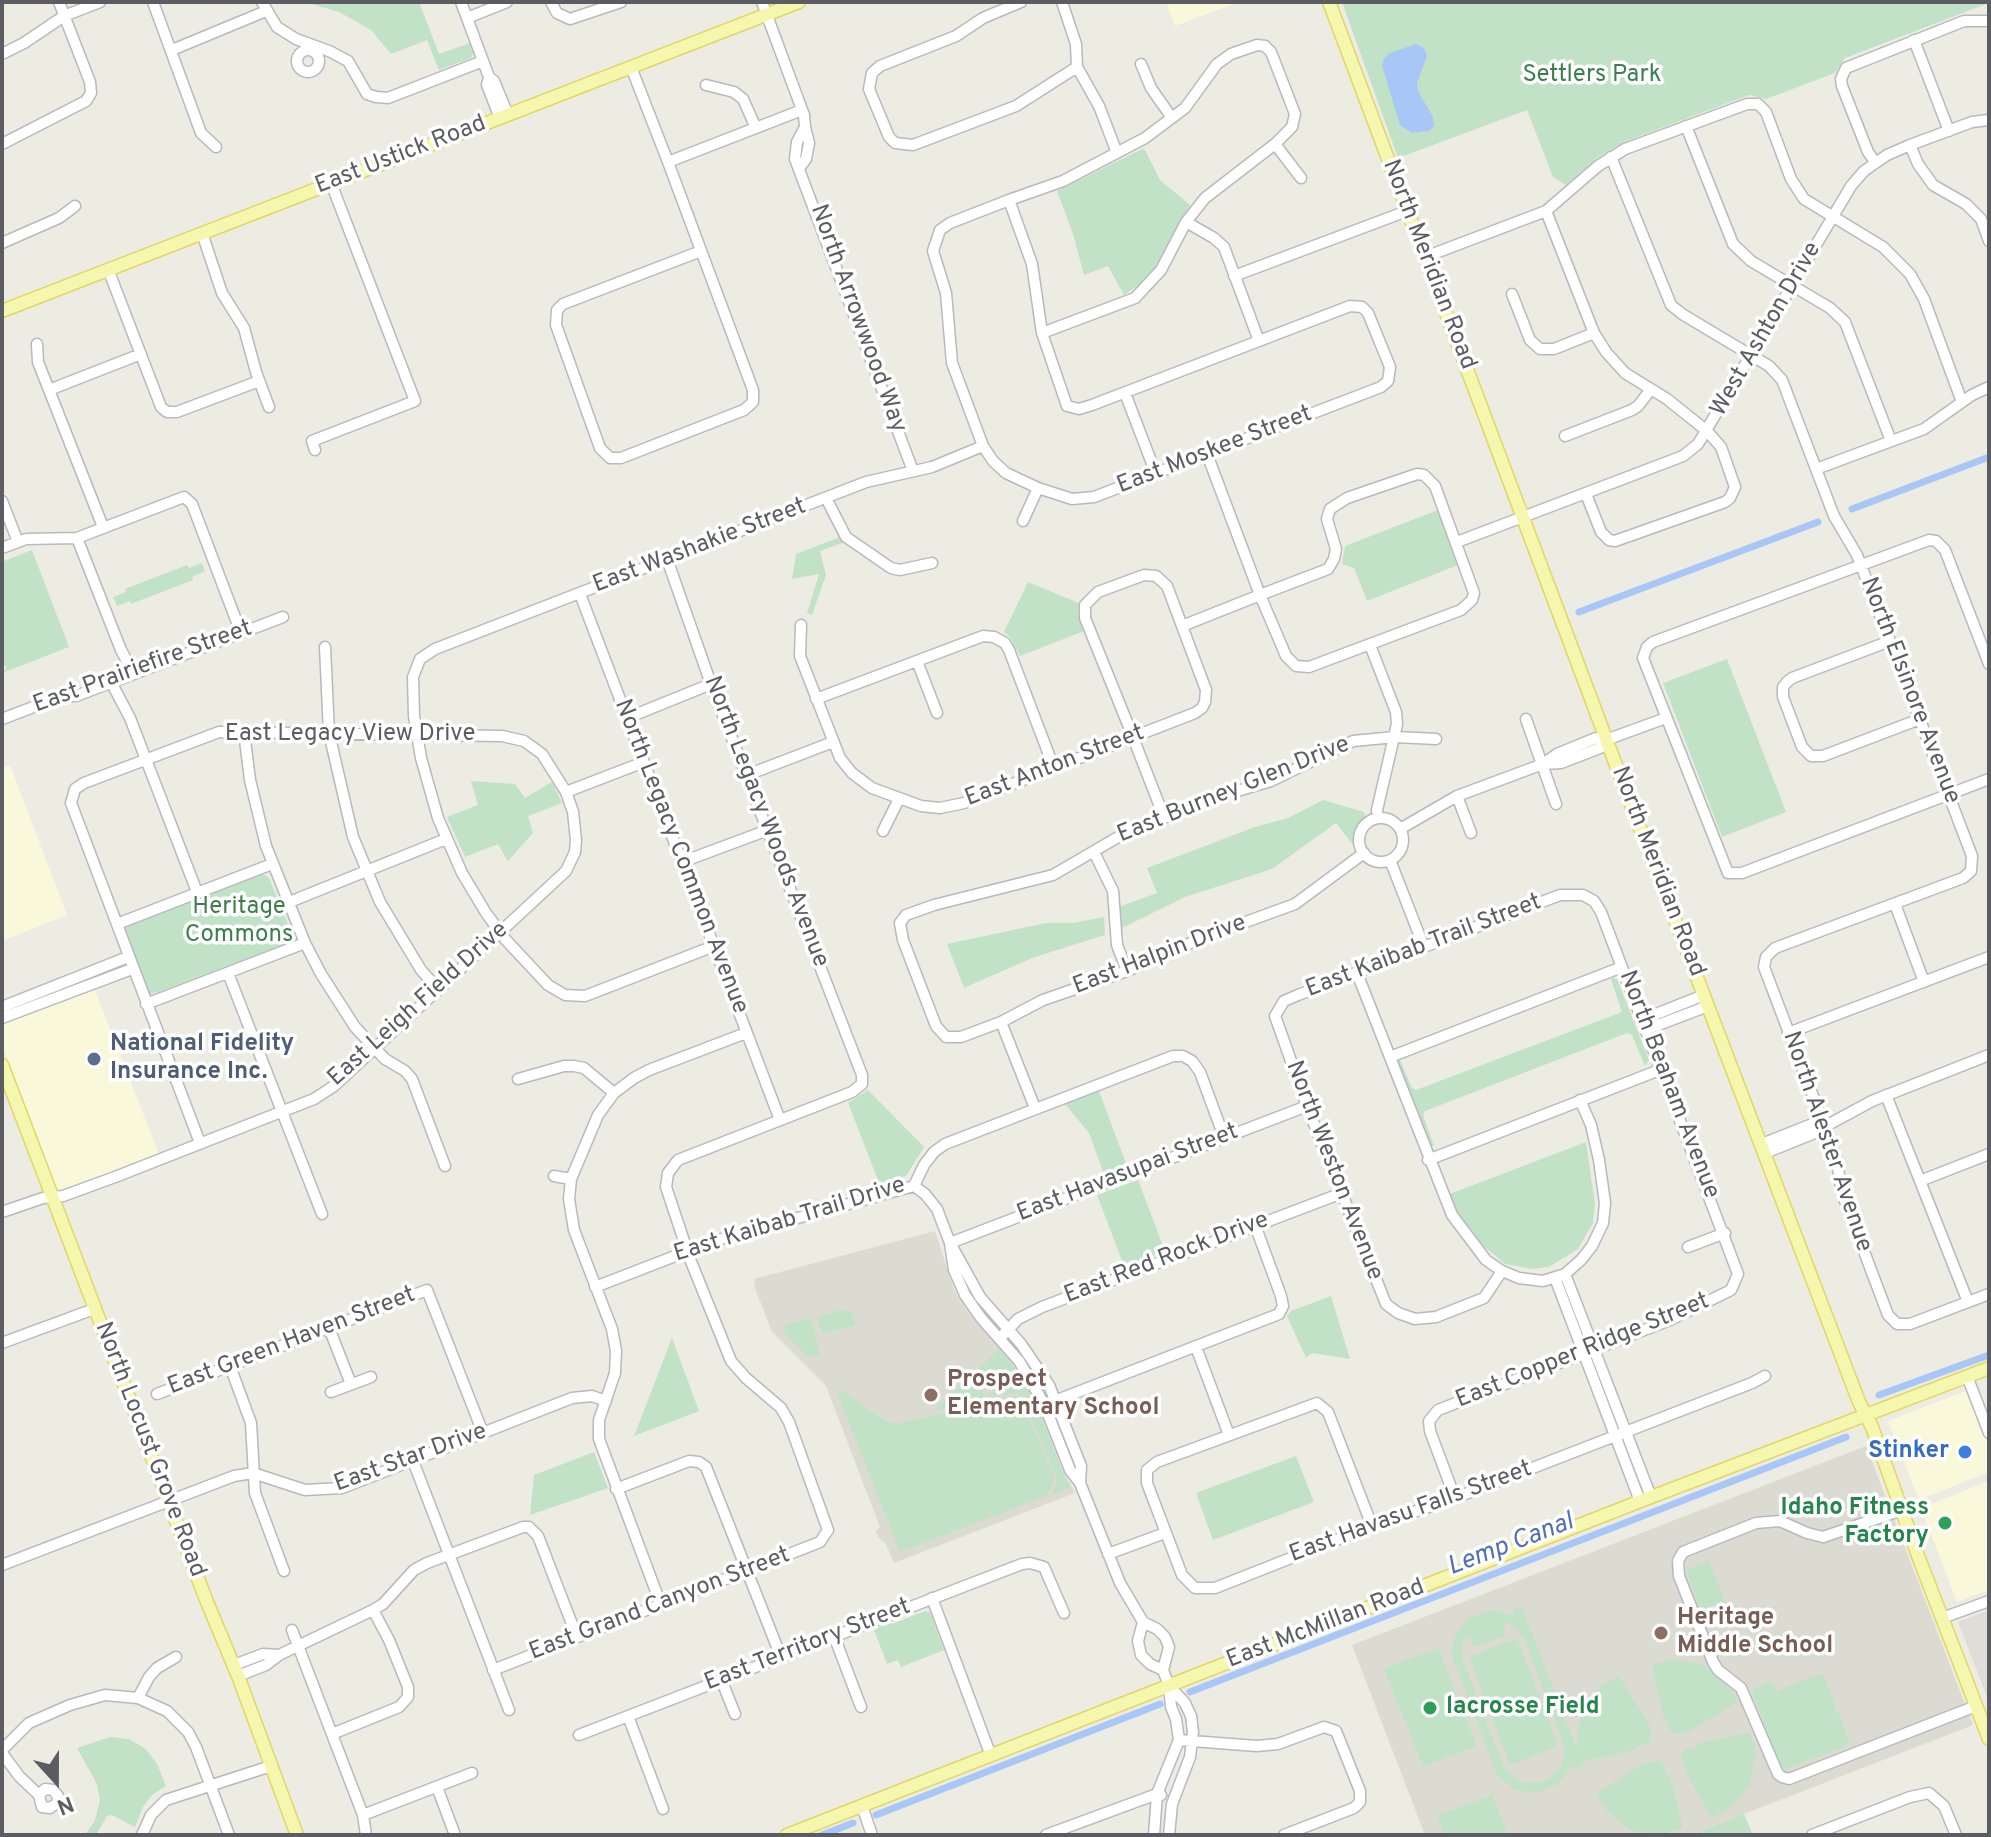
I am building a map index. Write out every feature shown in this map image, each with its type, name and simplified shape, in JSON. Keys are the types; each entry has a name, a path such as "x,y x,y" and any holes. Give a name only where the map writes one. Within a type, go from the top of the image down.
{"main road":[{"name":"East Ustick Road","path":"2,311 631,67 765,8 799,2"},
{"name":"North Meridian Road","path":"1329,2 1605,740 1989,1739"},
{"name":"North Locust Grove Road","path":"2,1065 297,1835"},
{"name":"East McMillan Road","path":"787,1835 1645,1499 1989,1368"}],"street":[{"path":"2,144 86,101 91,93 90,82 59,2"},
{"path":"2,54 64,16 100,2"},
{"path":"153,2 201,133 216,147"},
{"path":"461,2 489,77 494,81 504,116"},
{"path":"467,18 507,2"},
{"path":"551,2 563,17 579,18 621,2"},
{"path":"1021,2 983,18 956,36 880,66 872,73 869,89 889,137 904,146 913,145 1016,106 1077,67"},
{"path":"1062,2 1076,44 1077,67 1099,106 1117,153"},
{"path":"172,50 264,7 277,27 314,48 348,61 367,94 376,97 388,98 483,61"},
{"name":"North Arrowwood Way","path":"765,8 802,110 809,143 806,159 800,167 913,471"},
{"path":"1875,162 1868,152 1842,86 1843,72 1851,64 1964,21 1989,21"},
{"path":"1914,40 1949,131"},
{"path":"983,446 952,363 946,293 933,251 940,230 950,223 1063,181 1117,153 1185,108 1217,64 1231,54 1257,45 1265,46 1271,52 1295,114 1292,127 1275,144 1205,198 1186,222 1161,270 1135,298 1042,333"},
{"path":"1141,64 1151,88 1172,118"},
{"path":"631,67 668,162 753,390 753,402 730,416 621,458 610,458 600,448 560,339 556,325 557,310 563,304 701,251"},
{"path":"706,85 734,92 743,99 756,128"},
{"path":"1425,257 1546,211 1611,157 1747,104 1759,105 1766,112 1796,190 1804,199 1883,247 1910,274 1924,299 1962,402"},
{"path":"668,162 802,110"},
{"name":"West Ashton Drive","path":"1457,542 1683,456 1698,444 1707,431 1851,186 1875,162 1910,145 1972,122 1989,120"},
{"path":"1686,126 1733,244 1751,261 1830,308 1845,322 1891,441"},
{"path":"1275,144 1301,178"},
{"path":"1910,145 1918,164 1933,185 1985,218 1989,241"},
{"name":"North Elsinore Avenue","path":"1611,157 1671,305 1769,366 1782,380 1834,516 1861,564 1920,719 1972,856 1971,871 1963,878 1895,904"},
{"path":"315,450 312,441 415,401 331,183"},
{"path":"1009,200 1032,264 1042,333 1067,406 1079,409 1259,341 1224,247 1186,222"},
{"path":"2,243 59,218 75,206"},
{"path":"1234,276 1407,211"},
{"path":"1546,211 1594,333 1617,366 1707,431 1721,447 1734,480 1733,494 1725,502 1622,541 1609,540 1601,532 1586,494"},
{"path":"202,233 222,293 244,328 269,407"},
{"path":"108,269 161,407 167,412 177,412 259,381"},
{"path":"1512,294 1530,340 1540,349 1554,349 1594,333"},
{"name":"East Moskee Street","path":"983,446 1006,473 1038,488 1072,499 1094,497 1381,387 1388,381 1390,367 1368,313 1362,307 1350,306 1259,341"},
{"path":"37,344 38,362 103,527"},
{"path":"49,390 141,354"},
{"path":"1816,469 1931,425 1989,387"},
{"path":"1565,436 1632,410 1651,389"},
{"path":"1125,393 1156,474"},
{"name":"East Washakie Street","path":"417,735 413,677 420,659 435,649 866,482 932,467 983,446"},
{"path":"1164,817 1085,618 1085,605 1098,592 1144,575 1156,576 1167,586 1182,626 1260,595 1328,569 1336,549 1327,519 1330,509 1338,502 1409,474 1424,475 1435,486 1474,587 1472,600 1461,610 1309,667 1296,666 1286,656 1260,595 1207,454"},
{"path":"1023,521 1038,488"},
{"path":"2,548 32,539 77,538 177,498 187,498 192,504 241,633"},
{"path":"826,498 846,537 891,568 900,570 932,563"},
{"path":"2,501 18,542"},
{"path":"77,538 121,650 134,674"},
{"path":"1989,664 1984,634 1945,550 1936,541 1922,541 1653,642 1644,652 1644,665 1728,873 1742,873 1989,779"},
{"name":"North Legacy Woods Avenue","path":"667,559 711,684 862,1075 862,1084 852,1092 780,1120"},
{"name":"North Legacy Common Avenue","path":"580,594 780,1120"},
{"name":"East Prairiefire Street","path":"2,719 62,696 76,696 283,617"},
{"name":"East Anton Street","path":"801,625 800,656 840,758 852,773 872,788 921,806 940,808 964,803 1195,713 1205,702 1206,690 1182,626"},
{"path":"816,699 983,636 1001,640 1009,650 1054,768"},
{"path":"1890,641 1792,678 1783,687 1783,697 1802,747 1811,756 1823,756 1920,719"},
{"path":"1370,645 1396,712 1395,737 1377,810 1378,818"},
{"path":"325,647 329,733 345,808 380,902 421,970 438,989"},
{"path":"917,661 937,713"},
{"path":"111,682 130,718 197,892"},
{"path":"627,718 711,684"},
{"path":"1400,829 1457,796 1543,764 1561,763 1600,748 1605,740 1666,718"},
{"path":"1526,719 1556,804"},
{"name":"East Legacy View Drive","path":"117,924 71,803 72,792 84,783 219,732 502,736 524,741 542,754 566,792"},
{"path":"244,732 250,780 272,864 305,943 348,1017 374,1049 412,1079 445,1166"},
{"path":"417,735 428,788 446,839 478,900 499,932 557,992 574,997 595,994 714,946"},
{"name":"East Burney Glen Drive","path":"946,1037 936,1026 903,940 900,923 906,915 1053,875 1125,833 1217,797 1271,781 1353,741 1395,737 1436,739"},
{"path":"747,775 833,742"},
{"path":"566,792 644,762"},
{"name":"East Leigh Field Drive","path":"2,1212 63,1196 281,1112 326,1091 559,879 572,862 575,852 576,829 566,792"},
{"path":"1457,796 1471,833"},
{"path":"883,831 899,799"},
{"path":"1378,818 1390,820 1400,829 1400,850 1390,860 1376,861 1364,853 1359,841 1362,829 1378,818"},
{"path":"682,862 768,830"},
{"path":"287,903 446,839"},
{"path":"1094,852 1113,891 1117,945 1127,971"},
{"name":"East Halpin Drive","path":"946,1037 961,1037 1001,1022 1043,1000 1127,971 1202,938 1295,904 1364,853"},
{"path":"1390,860 1424,947"},
{"path":"200,1143 117,924 272,864"},
{"name":"East Kaibab Trail Street","path":"1275,1016 1284,1001 1560,895 1583,895"},
{"name":"North Beaham Avenue","path":"1583,895 1594,901 1601,912 1725,1233 1736,1265 1736,1283"},
{"path":"1895,904 1924,982"},
{"name":"North Alester Avenue","path":"1895,904 1775,948 1766,957 1765,971 1839,1167 1844,1199 1888,1315 1897,1324 1910,1324 1968,1302"},
{"path":"146,1004 305,943"},
{"path":"1788,1033 1989,957"},
{"path":"2,1007 130,963"},
{"path":"2,1018 130,963"},
{"path":"1390,1057 1622,967"},
{"path":"228,973 322,1214"},
{"path":"1357,973 1452,1215 1486,1260 1519,1278 1543,1281 1560,1276 1581,1260 1599,1235 1605,1213 1599,1160 1591,1125 1580,1100"},
{"path":"1643,1025 1706,1001"},
{"name":"North Weston Avenue","path":"1275,1016 1383,1299 1391,1309 1404,1316 1428,1319 1478,1302 1502,1271"},
{"path":"1001,1022 1035,1108"},
{"path":"661,1605 599,1439 599,1420 615,1373 616,1351 612,1329 570,1217 571,1179 598,1115 614,1093 649,1070 746,1033"},
{"path":"1764,1148 1815,1123 1824,1127 1886,1095 1989,1055"},
{"name":"East Kaibab Trail Drive","path":"595,1287 728,1237 914,1186 924,1165 945,1144 1173,1056 1183,1056 1192,1061 1200,1072 1224,1137"},
{"path":"518,1079 574,1066 584,1068 614,1093"},
{"path":"1428,1160 1662,1069"},
{"path":"1886,1095 1968,1302 1989,1294"},
{"name":"East Havasupai Street","path":"950,1243 1307,1106"},
{"path":"688,1251 668,1198 668,1173 678,1160 780,1120"},
{"path":"1920,1181 1989,1154"},
{"path":"554,1176 571,1179"},
{"path":"914,1186 937,1209 950,1243 958,1282 972,1307 1033,1359 1056,1400 1081,1466 1080,1483"},
{"name":"East Red Rock Drive","path":"1004,1333 1027,1313 1342,1193"},
{"path":"1044,1404 1275,1316 1281,1311 1281,1296 1255,1225"},
{"path":"1688,1247 1725,1233"},
{"name":"East Grand Canyon Street","path":"493,1670 748,1571 826,1537 826,1521 789,1422 781,1408 731,1361 688,1251"},
{"path":"1560,1276 1645,1499"},
{"name":"East Copper Ridge Street","path":"1455,1498 1430,1431 1429,1421 1438,1410 1670,1320 1724,1295 1736,1283"},
{"name":"East Green Haven Street","path":"157,1394 427,1290 483,1433"},
{"path":"2,1343 94,1309"},
{"path":"329,1328 351,1384"},
{"path":"1004,1333 1044,1404 1120,1583 1143,1622 1157,1629 1169,1647 1163,1670 1179,1740 1157,1794 1154,1835"},
{"path":"1196,1347 1229,1435"},
{"path":"230,1366 251,1423 255,1493 284,1571"},
{"name":"East Havasu Falls Street","path":"1165,1533 1182,1575 1195,1588 1215,1588 1765,1376"},
{"path":"1967,1376 1989,1433"},
{"path":"331,1392 371,1377"},
{"name":"East Star Drive","path":"253,1473 305,1490 334,1489 579,1396 606,1401"},
{"path":"1108,1554 1165,1533 1147,1483 1147,1470 1157,1462 1312,1403 1323,1405 1328,1412 1372,1526"},
{"path":"413,1461 509,1710"},
{"path":"616,1489 689,1461 699,1462 708,1470 781,1657"},
{"path":"2,1565 234,1476 253,1473"},
{"path":"1902,1510 1827,1537 1807,1533 1780,1521 1762,1522 1688,1550 1679,1556 1679,1576 1709,1654 1718,1670 1741,1688 1778,1774 1789,1779 1976,1706"},
{"path":"236,1671 266,1665 334,1626 373,1610 383,1604 414,1570 518,1528 529,1527 538,1536 577,1637"},
{"name":"East Territory Street","path":"579,1735 1022,1564 1038,1564 1049,1574 1064,1613"},
{"path":"932,1598 991,1756"},
{"path":"1942,1618 1989,1601"},
{"path":"332,1734 399,1707 408,1697 408,1687 373,1610"},
{"path":"1143,1622 1138,1641 1141,1655 1163,1670"},
{"path":"292,1630 363,1815 366,1835"},
{"path":"834,1636 861,1707"},
{"path":"138,1698 157,1668 176,1657"},
{"path":"721,1679 735,1714"},
{"path":"1169,1686 1189,1710 1193,1742 1173,1798 1169,1835"},
{"path":"39,1795 19,1776 2,1752 29,1723 70,1705 105,1695 138,1698 167,1711 188,1732 229,1835"},
{"path":"628,1716 663,1809"},
{"path":"1179,1740 1257,1746 1278,1744 1324,1727 1333,1729 1339,1735 1360,1791 1360,1802 1354,1808 1284,1835"},
{"path":"142,1835 151,1815 166,1800 271,1766"},
{"path":"363,1815 472,1773"},
{"path":"437,1787 455,1835"},
{"path":"1812,1835 1910,1797 1929,1793 1944,1806 1956,1835"},
{"path":"1046,1835 1157,1794 1173,1798"},
{"path":"862,1806 872,1835"}],"shaded area":[{"path":"1166,2 1239,2 1175,26"},
{"path":"10,765 67,915 2,941 2,768"},
{"path":"94,988 159,1154 58,1193 2,1044 2,1022"},
{"name":"Prospect Elementary School","path":"935,1231 954,1290 970,1315 1003,1350 1029,1387 1075,1493 894,1563 886,1544 878,1537 876,1531 880,1527 826,1386 772,1332 754,1279"},
{"path":"1976,1387 1989,1421 1989,1472 1919,1500 1888,1421"},
{"name":"Heritage Middle School","path":"1866,1446 1973,1725 1690,1835 1425,1835 1352,1645"},
{"path":"1989,1481 1989,1590 1957,1602 1921,1508"},
{"path":"1989,1610 1989,1702 1958,1622"}],"green space":[{"path":"304,2 419,2 439,54 470,43 474,52 471,58 439,70 427,40 391,54 371,30 339,12"},
{"name":"Settlers Park","path":"1342,2 1989,3 1845,58 1835,73 1766,99 1749,95 1624,142 1597,158 1566,185 1553,177 1527,110 1398,158"},
{"path":"1144,148 1160,180 1190,205 1157,265 1145,280 1124,295 1108,266 1084,275 1057,191"},
{"path":"1438,510 1458,565 1367,601 1354,568 1342,564 1345,546"},
{"path":"840,537 845,542 820,551 826,575 812,615 807,613 819,574 792,579 796,554"},
{"path":"32,550 69,647 2,673 6,669 5,665 2,666 2,562"},
{"path":"202,563 205,571 192,577 193,580 131,604 130,601 117,606 113,597 126,592 125,589 187,565 189,568"},
{"path":"1028,582 1079,603 1084,631 1020,656 1004,632"},
{"path":"1727,659 1786,812 1722,837 1663,683"},
{"path":"471,781 515,784 525,798 552,782 562,803 528,816 533,833 508,861 498,844 465,857 447,817 478,805"},
{"path":"1323,800 1364,812 1366,818 1355,833 1356,849 1336,823 1272,869 1185,897 1120,929 1119,907 1157,893 1147,868 1255,827 1288,818"},
{"name":"Heritage Commons","path":"262,873 269,878 293,936 288,943 150,994 124,931 127,925"},
{"path":"1104,917 1105,935 1032,958 964,988 947,944 1046,923 1073,923"},
{"path":"1610,977 1617,979 1649,1060 1645,1066 1632,1035 1627,1033 1425,1111 1423,1115 1434,1146 1427,1145 1397,1064 1399,1058 1412,1088 1416,1090 1622,1012"},
{"path":"868,1090 924,1147 906,1176 880,1185 848,1103"},
{"path":"1099,1091 1127,1166 1104,1174 1089,1133 1065,1104"},
{"path":"1586,1142 1595,1204 1593,1223 1578,1249 1549,1267 1532,1269 1505,1264 1480,1243 1450,1203 1447,1195"},
{"path":"1138,1180 1165,1251 1124,1266 1097,1195"},
{"path":"1331,1296 1350,1359 1312,1353 1306,1358 1287,1316 1291,1311"},
{"path":"844,1309 852,1313 855,1325 822,1334 817,1316"},
{"path":"811,1318 820,1354 808,1357 783,1331 786,1325"},
{"path":"672,1338 699,1411 634,1436 655,1382"},
{"path":"999,1349 1019,1372 1038,1407 1071,1487 1051,1495 1056,1476 1018,1393 934,1411 966,1380 987,1396 996,1388 983,1371 972,1379 970,1377"},
{"path":"841,1390 886,1421 896,1424 1016,1395 1021,1400 1054,1476 1053,1484 1046,1496 900,1552 840,1400 838,1392"},
{"path":"594,1452 608,1488 530,1515 534,1475"},
{"path":"1296,1456 1314,1502 1213,1540 1196,1493"},
{"path":"1709,1561 1725,1601 1701,1610 1686,1570"},
{"path":"1522,1607 1577,1749 1578,1729 1585,1705 1601,1686 1619,1676 1648,1722 1652,1735 1649,1743 1637,1746 1637,1749 1583,1762 1584,1765 1575,1769 1572,1765 1560,1783 1538,1793 1515,1790 1497,1775 1452,1656 1453,1640 1467,1619 1491,1610 1514,1615 1513,1610","holes":["1504,1621 1518,1630 1525,1640 1564,1745 1560,1768 1552,1777 1541,1782 1517,1780 1504,1768 1462,1658 1466,1636 1475,1647 1505,1636"]},
{"path":"925,1611 930,1612 944,1650 901,1667 898,1660 887,1664 874,1630"},
{"path":"1517,1638 1558,1746 1510,1765 1469,1657"},
{"name":"lacrosse Field","path":"1438,1648 1477,1746 1423,1767 1384,1669"},
{"path":"1673,1659 1698,1663 1711,1669 1723,1679 1738,1702 1691,1730 1677,1734 1670,1731 1667,1719 1664,1719 1652,1665"},
{"path":"1820,1674 1824,1676 1834,1710 1838,1712 1849,1741 1847,1746 1781,1768 1752,1692 1754,1688 1769,1682 1776,1691"},
{"path":"1750,1732 1756,1753 1750,1783 1736,1803 1712,1818 1685,1771 1681,1757 1684,1750 1696,1747 1696,1744"},
{"path":"110,1737 129,1739 146,1749 157,1764 166,1786 152,1795 135,1827 112,1815 107,1816 96,1835 85,1835 95,1820 100,1800 97,1784 77,1748"},
{"path":"1656,1760 1663,1763 1667,1775 1670,1775 1683,1828 1662,1835 1637,1832 1624,1826 1607,1811 1596,1794 1642,1764"},
{"path":"1492,1795 1508,1835 1445,1835 1437,1815"},
{"path":"1744,1814 1753,1835 1691,1835"}],"water":[{"path":"1416,44 1424,48 1427,56 1417,83 1434,126 1429,131 1412,133 1400,125 1382,66 1384,58 1390,53"}],"waterway":[{"path":"1852,509 1989,457"},
{"path":"1579,612 1818,522"},
{"name":"Lemp Canal","path":"1879,1395 1989,1355"},
{"name":"Lemp Canal","path":"1190,1692 1846,1437"},
{"name":"Lemp Canal","path":"876,1815 1160,1704"},
{"name":"Lemp Canal","path":"822,1835 853,1823"}],"place":[{"name":"National Fidelity Insurance Inc.","path":"94,1059"},
{"name":"Prospect Elementary School","path":"931,1395"},
{"name":"Stinker","path":"1965,1452"},
{"name":"Idaho Fitness Factory","path":"1945,1523"},
{"name":"Heritage Middle School","path":"1661,1633"},
{"name":"lacrosse Field","path":"1430,1708"}]}
